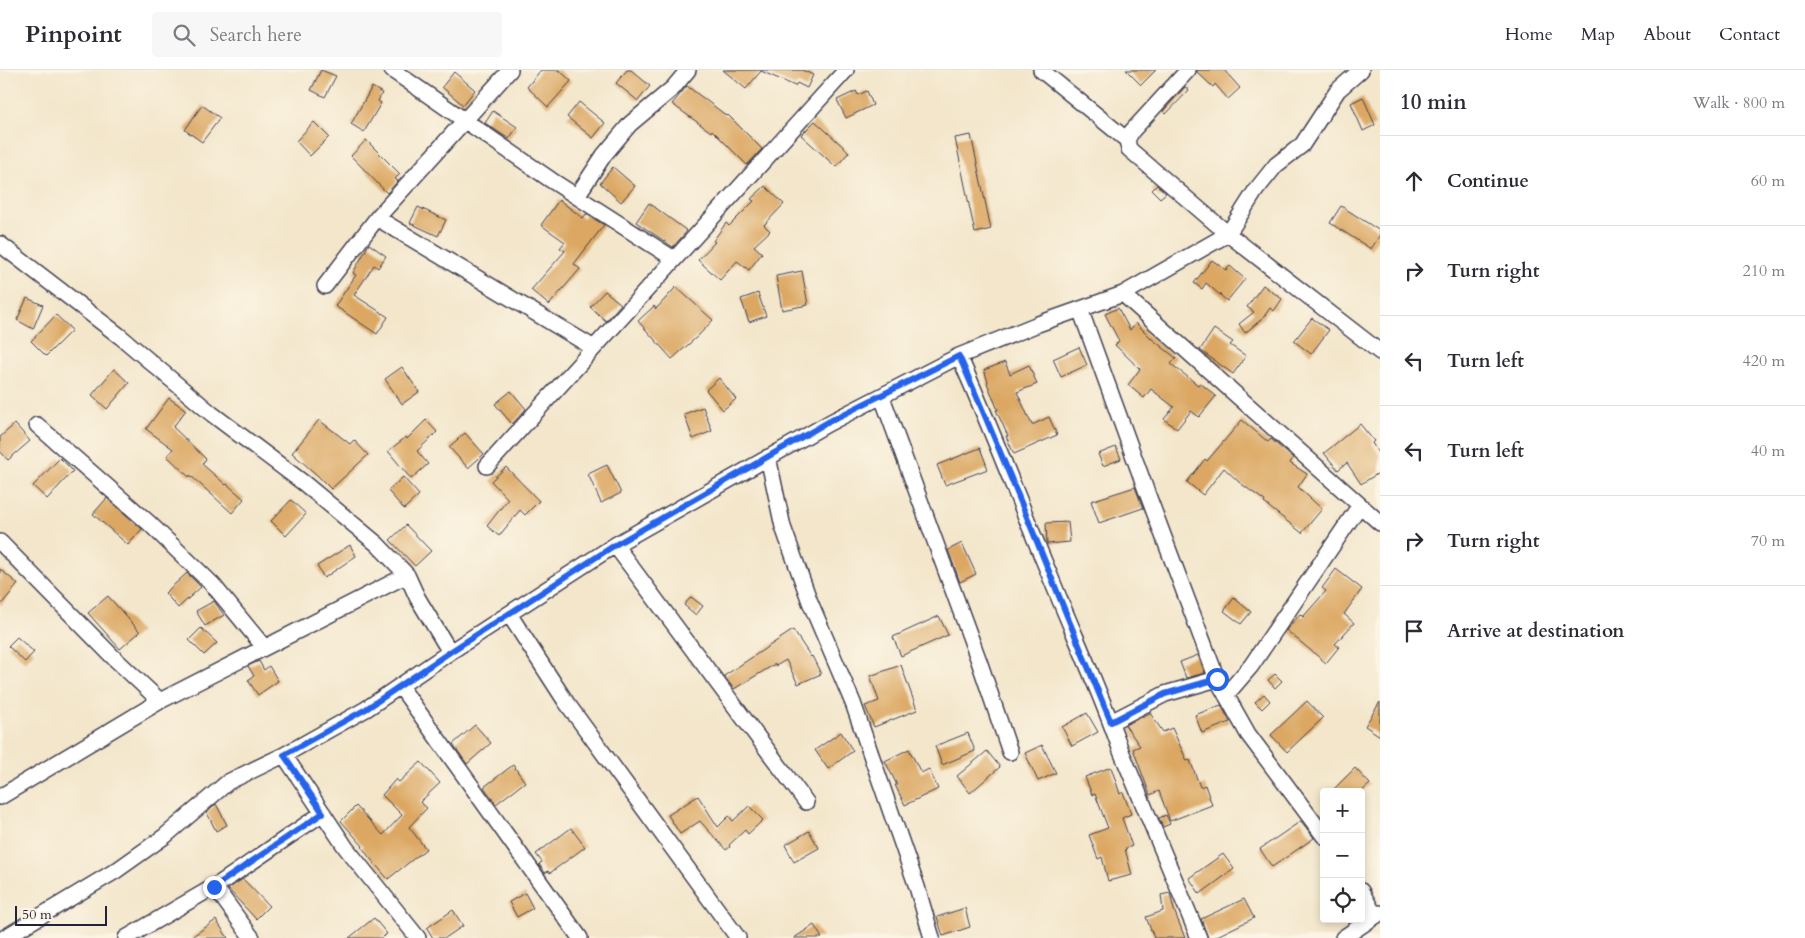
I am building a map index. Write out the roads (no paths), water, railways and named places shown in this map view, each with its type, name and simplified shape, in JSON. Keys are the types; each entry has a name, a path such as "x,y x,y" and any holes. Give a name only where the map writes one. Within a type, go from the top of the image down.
{"street":[{"path":"392,70 577,196 674,259"},
{"path":"325,286 377,218 510,70"},
{"path":"577,196 604,155 630,124 673,88 688,70"},
{"path":"487,466 846,70"},
{"path":"1041,70 1128,140"},
{"path":"1188,70 1132,131 1128,140 1129,149 1228,234 1380,352"},
{"path":"4,938 117,870 165,836 228,782 284,755 366,709 615,545 828,422 882,397 959,356 1038,324 1123,294 1228,234 1256,190 1276,165 1302,144 1338,90 1361,70"},
{"path":"377,218 594,348"},
{"path":"0,244 121,336 212,414 305,484 377,544 407,575 417,597 450,652"},
{"path":"1123,294 1380,523"},
{"path":"1080,309 1149,500 1217,679 1248,734 1322,833"},
{"path":"959,356 990,425 1047,569 1111,722 1121,751 1199,938"},
{"path":"882,397 976,652 1010,752"},
{"path":"38,425 150,523 206,578 264,647"},
{"path":"768,457 783,527 810,602 853,703 917,887 932,938"},
{"path":"1226,696 1251,666 1360,506"},
{"path":"0,542 112,656 160,701"},
{"path":"615,545 806,802"},
{"path":"0,797 160,701 407,575"},
{"path":"509,614 566,702 738,938"},
{"path":"1111,722 1165,694 1217,679"},
{"path":"400,686 580,938"},
{"path":"284,755 346,848 418,938"},
{"path":"126,938 214,887 323,813"},
{"path":"214,887 252,938"},
{"path":"1343,938 1377,914 1365,898"}]}
